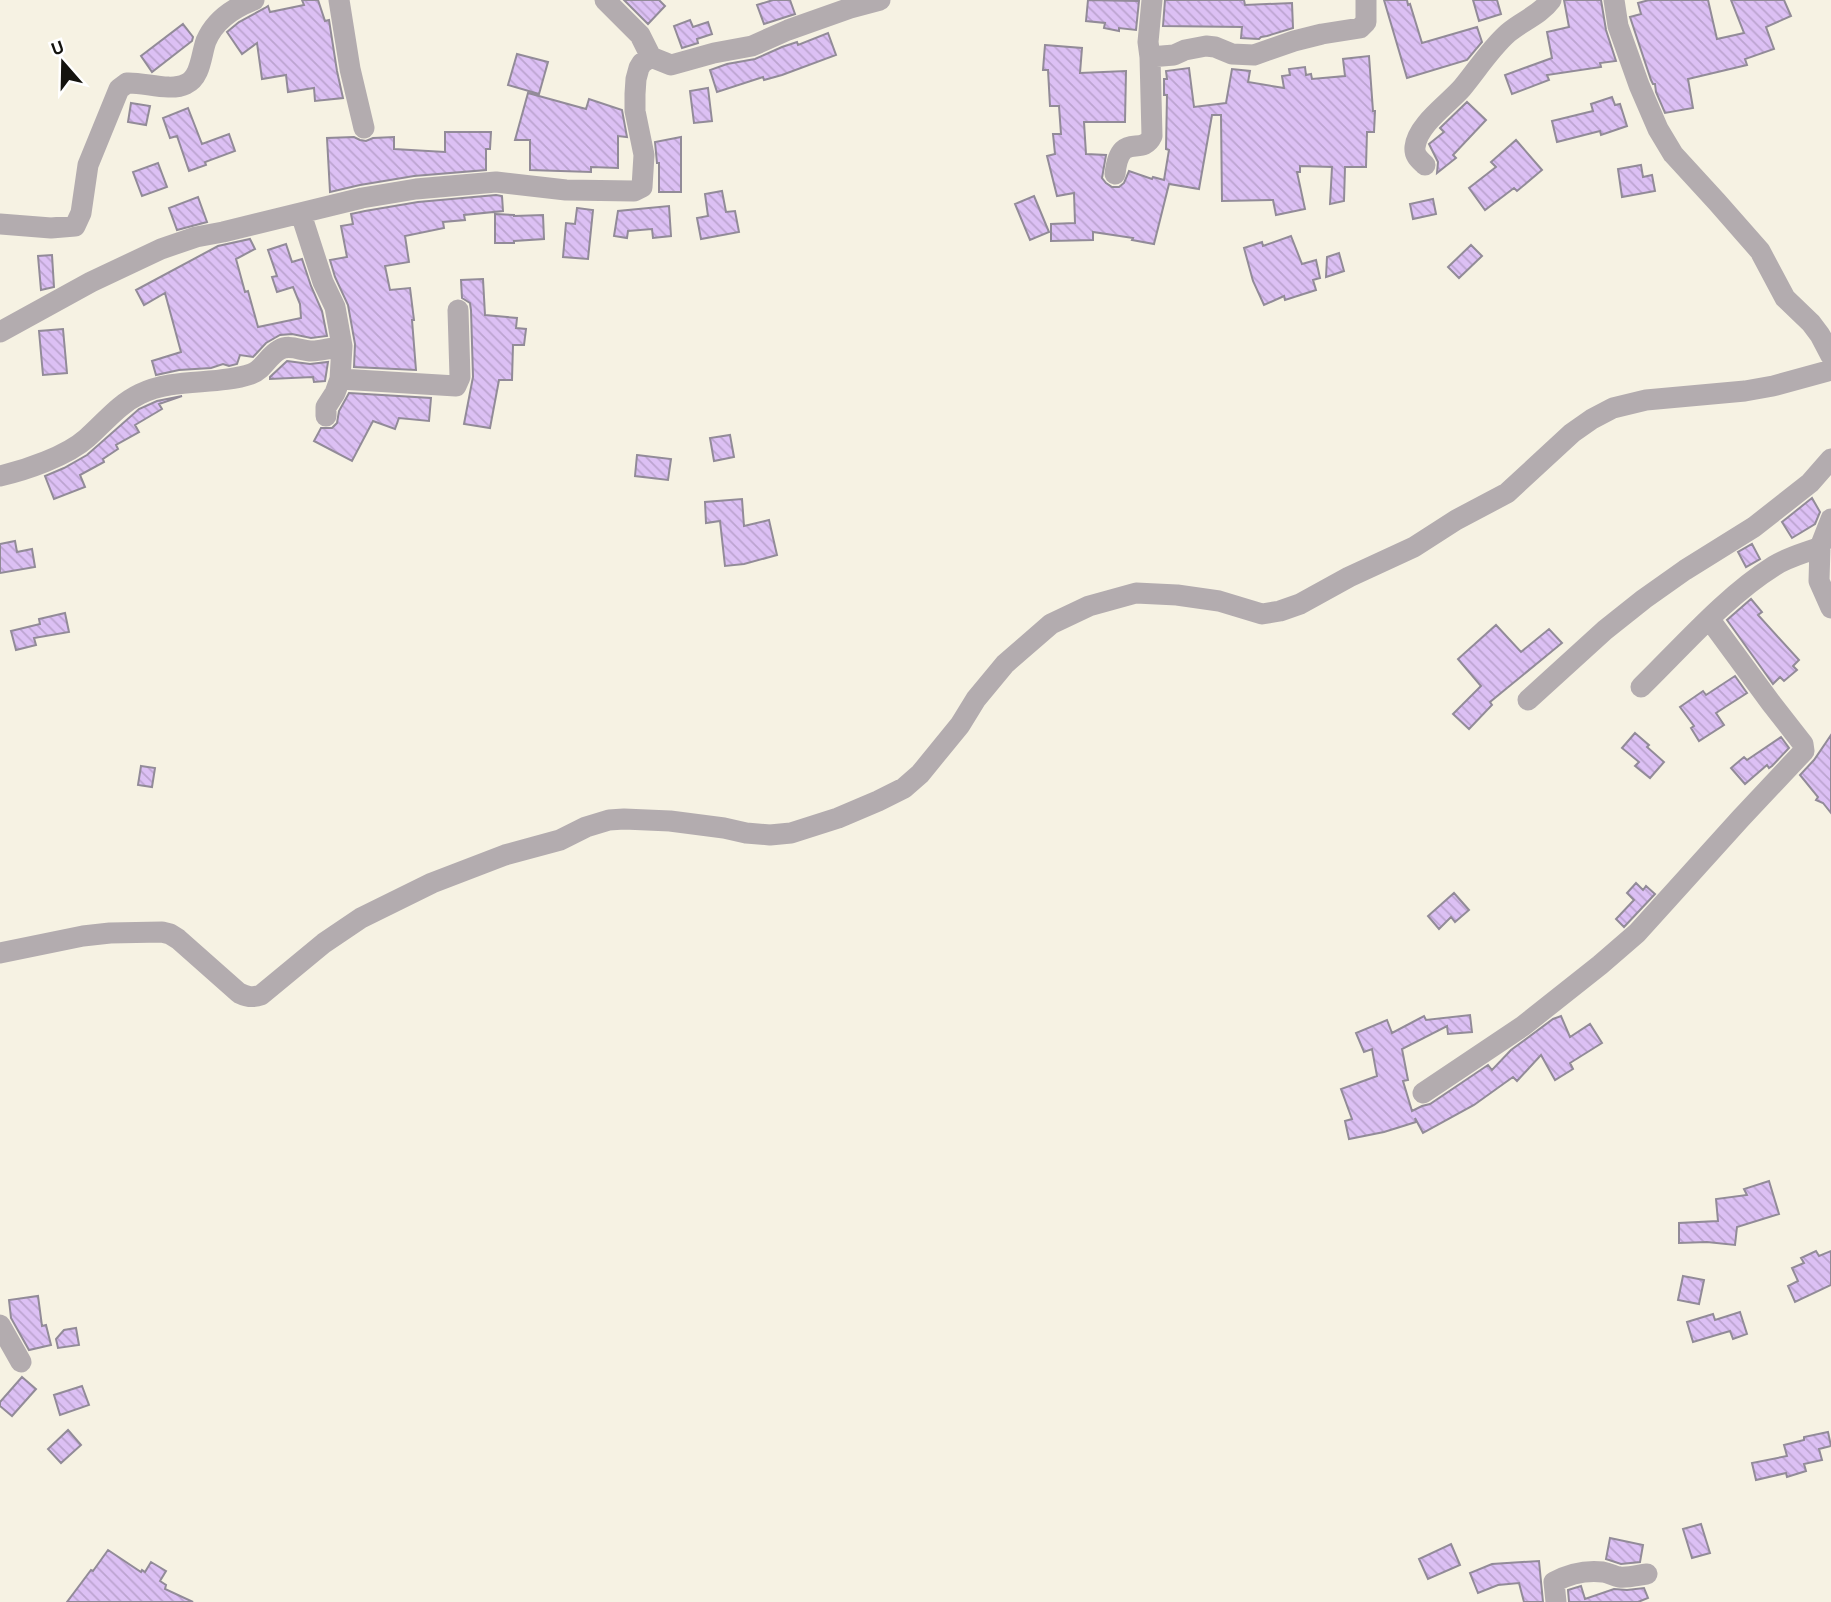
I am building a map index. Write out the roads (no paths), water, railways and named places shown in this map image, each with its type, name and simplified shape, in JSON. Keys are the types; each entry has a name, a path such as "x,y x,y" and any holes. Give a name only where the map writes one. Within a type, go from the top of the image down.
{"street":[{"path":"0,224 51,228 75,226 81,213 88,165 119,89 127,83 180,86 194,79 206,40 220,19 254,0"},
{"path":"339,0 350,69 364,128"},
{"path":"605,0 640,35 651,57 671,65 752,46 788,30 880,0"},
{"path":"1115,174 1121,151 1145,145 1152,136 1148,42 1153,0"},
{"path":"1150,57 1174,55 1206,46 1232,54 1254,55 1294,41 1360,28 1366,22 1366,0"},
{"path":"1425,166 1416,156 1415,147 1421,132 1433,116 1460,90 1506,35 1546,7 1551,0"},
{"path":"1614,0 1618,26 1635,74 1668,146 1760,251 1784,298 1821,335 1831,356"},
{"path":"0,332 91,282 160,249 196,237 223,233 362,198 416,189 496,182 566,190 639,190 643,180 644,155 635,111 636,79 642,63 651,57"},
{"path":"302,214 323,282 335,307 342,346 340,379 326,407 326,416"},
{"path":"340,379 456,386 460,377 458,310"},
{"path":"0,476 15,473 68,452 126,402 150,390 253,374 280,349 293,347 310,351 342,346"},
{"path":"0,953 83,936 162,932 178,939 239,993 256,997 324,943 361,918 432,883 505,855 560,840 586,827 624,819 670,821 746,833 791,833 838,818 904,788 942,749 976,699 1005,664 1051,624 1089,606 1136,593 1219,601 1262,614 1280,611 1300,604 1349,577 1414,547 1456,520 1507,493 1572,433 1613,408 1646,400 1745,391 1831,370"},
{"path":"1528,700 1644,599 1754,527 1810,483 1831,459"},
{"path":"1831,519 1820,547 1819,581 1831,608"},
{"path":"1641,687 1746,587 1777,564 1820,547"},
{"path":"1423,1093 1523,1026 1637,933 1804,751 1803,744 1710,620"},
{"path":"0,1325 20,1362"},
{"path":"1556,1602 1554,1582 1565,1576 1584,1572 1605,1572 1617,1577 1647,1574"}]}
